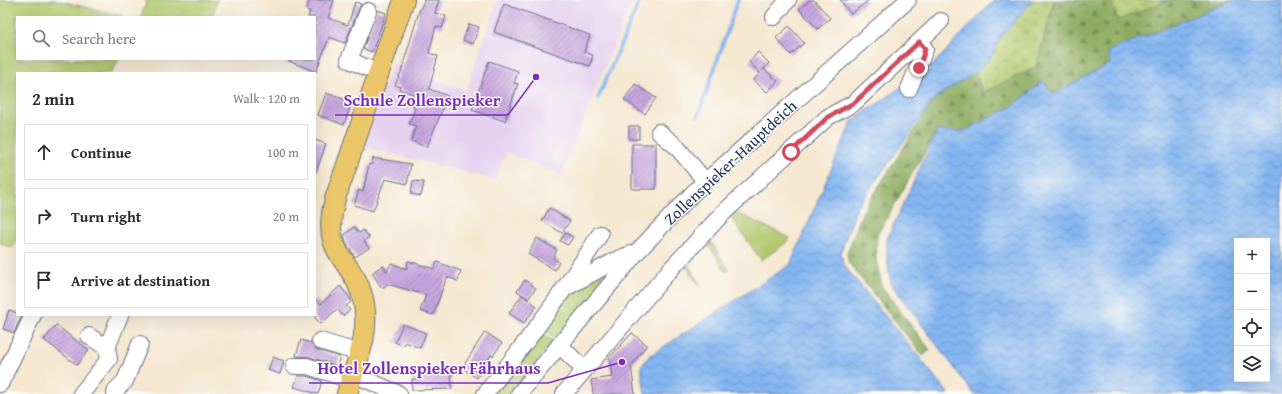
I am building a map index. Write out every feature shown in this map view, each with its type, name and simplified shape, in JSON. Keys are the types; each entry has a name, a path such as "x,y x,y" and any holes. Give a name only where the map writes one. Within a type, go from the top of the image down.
{"main road":[{"path":"350,383 360,353 365,327 362,294 354,279 338,256 331,238 330,227 335,200 404,0"}],"street":[{"path":"774,17 788,0"},
{"name":"Zollenspieker-Hauptdeich","path":"519,394 637,252 706,181 908,0"},
{"path":"368,11 349,60 379,73"},
{"path":"564,394 694,243 723,213 828,117 854,103 941,21"},
{"path":"909,89 925,49 919,42"},
{"path":"659,132 676,146 706,181"},
{"path":"485,394 539,326 567,287 600,234"},
{"path":"567,287 618,259 637,252"},
{"path":"0,384 33,316"},
{"path":"81,394 109,359 107,348 120,316"},
{"path":"89,336 107,348"},
{"path":"320,341 360,353"},
{"path":"115,394 116,390 125,381 140,344"},
{"path":"559,345 584,369"},
{"path":"294,366 307,366 350,383 399,394"}],"shaded area":[{"path":"498,0 632,0 561,175 506,152 495,180 364,147 393,63 466,91"}],"green space":[{"path":"0,0 57,0 121,16 16,16 16,60 118,60 112,72 16,72 16,241 12,248 0,243"},
{"path":"147,0 217,0 212,16 141,16"},
{"path":"1033,0 1060,0 1053,3 1036,67 982,93 976,72 990,58 999,39"},
{"path":"1060,0 1111,0 1118,20 1168,0 1234,0 1109,51 1110,64 1053,94 1043,82 1013,106 964,131 937,131 877,235 876,259 882,287 930,350 923,356 848,262 847,253 863,211 936,97 976,72 982,93 1036,67 1054,3"},
{"path":"1111,0 1168,0 1118,20"},
{"path":"735,212 790,238 787,242 761,260 731,217"},
{"path":"708,241 711,242 729,270 726,272 708,244 686,261 701,285 699,286 685,265 675,273 696,248"},
{"path":"617,266 555,338 544,328 572,290"},
{"path":"540,331 553,341 510,394 490,394"}],"water":[{"path":"994,0 1033,0 999,39 990,58 976,72 936,97 857,207 841,252 843,264 949,394 645,394 641,367 649,356 790,265 852,121 903,86 914,90 930,68"},
{"path":"1234,0 1282,0 1282,394 974,394 891,284 887,258 887,239 937,131 964,131 1013,106 1043,81 1053,94 1110,64 1108,51"}],"building":[{"path":"310,0 334,0 328,18 348,25 355,2 361,4 345,43 329,37 316,72 286,60 316,60 316,16 308,16 310,11 306,10"},
{"path":"424,0 439,0 435,13 446,16 442,28 436,26 429,53 438,56 429,89 448,96 427,147 411,141 416,126 409,124 415,109 413,105 419,96 399,89 400,87 395,85 401,72 420,8"},
{"path":"810,0 814,0 830,18 818,29 799,9"},
{"path":"840,0 869,0 851,14"},
{"path":"504,4 590,35 584,52 593,55 590,66 494,32"},
{"path":"377,10 386,13 372,52 363,49"},
{"path":"469,24 479,27 473,44 463,40"},
{"path":"789,26 804,43 791,55 776,38"},
{"path":"758,52 769,63 762,71 764,69 778,81 767,92 753,80 760,73 749,62"},
{"path":"489,61 518,71 514,83 518,84 505,121 472,110"},
{"path":"635,84 656,98 645,114 624,100"},
{"path":"326,93 352,102 344,125 318,115"},
{"path":"629,126 639,126 639,139 629,139"},
{"path":"316,140 326,144 316,172"},
{"path":"632,144 656,144 656,189 632,189"},
{"path":"373,158 411,164 407,184 385,179 373,211 354,205 359,190 363,192 369,164 372,165"},
{"path":"413,181 424,182 421,196 411,194"},
{"path":"549,208 570,221 562,233 542,221"},
{"path":"354,227 359,233 363,230 369,237 364,241 369,248 355,257 346,242 344,235"},
{"path":"565,233 573,237 568,245 560,241"},
{"path":"537,238 557,250 553,258 559,262 555,270 528,254"},
{"path":"408,261 434,269 437,262 461,271 458,281 447,277 433,315 420,311 426,295 388,284 382,288 372,273 383,265 387,272 391,263 406,269"},
{"path":"525,280 536,288 528,299 517,291"},
{"path":"340,286 350,298 351,302 346,306 350,310 343,316 337,309 321,324 315,318 316,300 321,304"},
{"path":"522,295 537,306 524,323 509,313"},
{"path":"9,310 16,313 16,316 22,316 14,333 3,329"},
{"path":"403,324 426,333 420,348 405,342 404,346 395,342"},
{"path":"56,325 89,350 77,365 44,340"},
{"path":"485,332 502,343 493,356 491,355 477,378 462,368"},
{"path":"632,333 647,345 631,366 635,394 593,394 591,380 612,377 609,358"},
{"path":"301,340 311,343 317,350 340,357 337,366 310,357 296,356"},
{"path":"273,357 284,361 280,374 268,370"},
{"path":"451,373 452,389 412,390 412,379 421,379 421,374"},
{"path":"298,376 306,376 322,381 318,394 294,387"}],"waterway":[{"path":"598,98 640,0"},
{"path":"698,116 738,0"}],"place":[{"name":"Schule Zollenspieker","path":"536,77"},
{"name":"Hotel Zollenspieker Fährhaus","path":"622,362"}],"route":[{"path":"791,152 828,117 854,103 919,42 925,49 919,68"}]}
